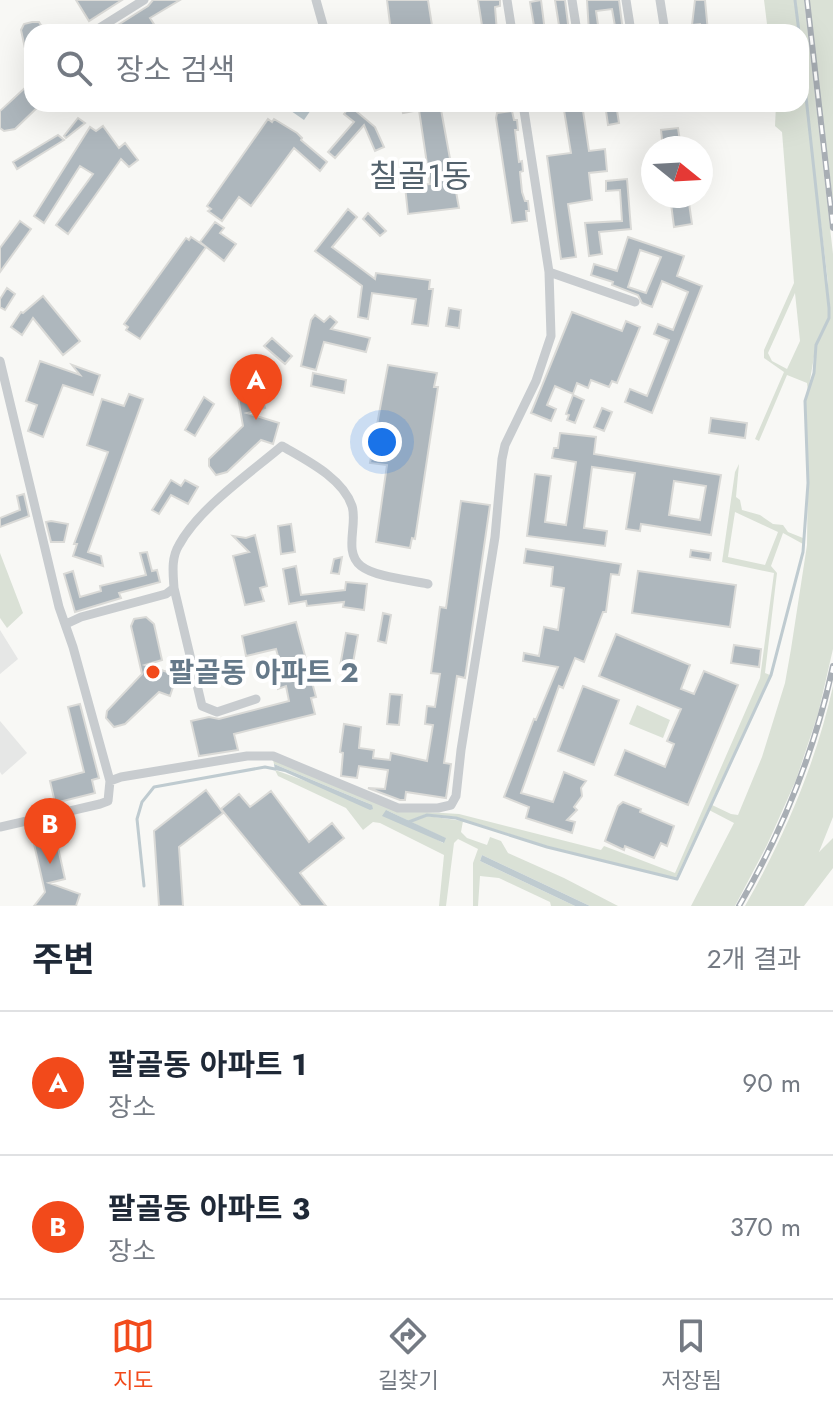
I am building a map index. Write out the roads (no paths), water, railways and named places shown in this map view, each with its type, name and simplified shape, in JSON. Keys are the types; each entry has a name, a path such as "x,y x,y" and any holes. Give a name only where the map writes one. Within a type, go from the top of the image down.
{"street":[{"path":"106,24 144,0"},
{"path":"316,0 323,24"},
{"path":"507,0 511,24"},
{"path":"572,0 576,24"},
{"path":"626,0 630,24"},
{"path":"660,0 664,24"},
{"path":"110,781 247,756 273,756 398,808 451,805 456,796 495,537 502,459 505,445 536,381 551,336 549,272 524,112"},
{"path":"549,272 635,302"},
{"path":"0,361 59,607 110,781 108,801 0,827"},
{"path":"256,699 217,712 202,706 174,588 172,565 178,546 199,518 282,446 307,460 347,495 353,509 351,540 355,559 361,566 428,584"},
{"path":"66,624 166,594 174,588"}],"waterway":[{"path":"795,0 798,24"},
{"path":"406,823 427,815 456,818 547,847 677,879 771,675 803,552 808,483 805,401 814,373 816,345 829,318 808,112"},
{"path":"144,886 137,819 142,802 154,787 265,767 275,769"}],"railway":[{"path":"807,0 833,228"},
{"path":"739,906 795,790 817,729 833,666"}],"place":[{"name":"팔골동 아파트 1","path":"256,420"},
{"name":"팔골동 아파트 2","path":"153,672"},
{"name":"팔골동 아파트 3","path":"50,864"}],"district":[{"name":"칠골1동","path":"420,176"}]}
